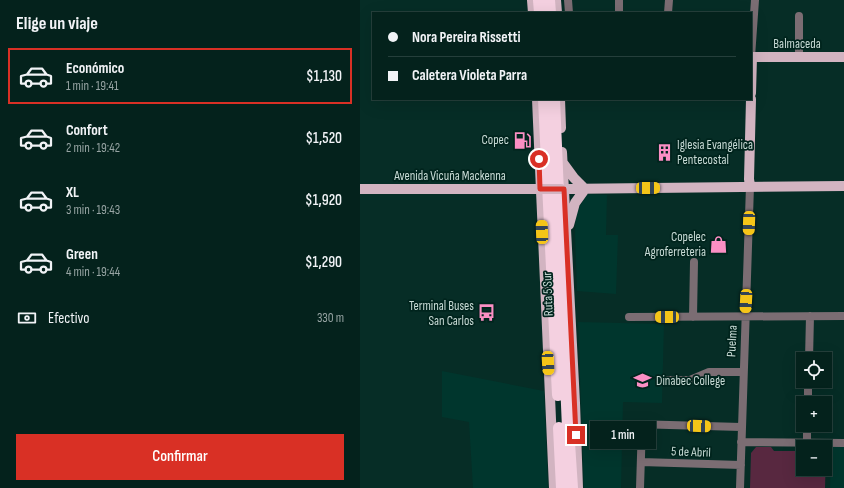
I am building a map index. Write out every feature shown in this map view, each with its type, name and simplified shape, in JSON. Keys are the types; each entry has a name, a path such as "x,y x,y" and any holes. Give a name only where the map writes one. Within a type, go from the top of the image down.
{"highway":[{"path":"539,0 540,12"},
{"path":"549,0 550,12"},
{"name":"Ruta 5 Sur","path":"544,100 562,488"},
{"name":"Ruta 5 Sur","path":"554,100 568,428 572,488"}],"main road":[{"path":"532,0 533,12"},
{"path":"556,0 556,12"},
{"name":"Balmaceda","path":"752,57 844,57"},
{"path":"537,100 554,488"},
{"path":"560,100 578,488"},
{"name":"Puelma","path":"750,186 751,100"},
{"path":"563,161 574,178 585,189 844,186"},
{"name":"Avenida Vicuña Mackenna","path":"360,189 585,189"},
{"path":"567,235 575,203 585,189"}],"street":[{"path":"568,0 569,12"},
{"path":"619,0 619,12"},
{"path":"668,12 669,0"},
{"path":"752,46 756,0"},
{"path":"799,16 799,57"},
{"name":"Puelma","path":"740,488 750,186"},
{"path":"693,317 694,262"},
{"path":"809,352 810,316"},
{"path":"629,317 844,316"},
{"path":"668,380 690,380 709,372 743,372"},
{"path":"640,488 638,424 741,427"},
{"path":"741,442 796,443"},
{"path":"832,443 844,443"},
{"name":"5 de Abril","path":"640,462 741,465"}],"shaded area":[{"path":"587,194 607,195 606,235 618,235 616,294 577,291 575,234 576,213"},
{"path":"578,322 664,324 662,403 623,402 621,488 584,488"},
{"path":"442,371 544,391 548,488 473,488 469,422 442,417"},
{"path":"832,446 844,447 844,488 830,488 830,476 832,476"},
{"path":"756,447 771,447 774,451 796,451 796,476 825,476 825,488 750,488 751,453"}],"place":[{"name":"Copec","path":"522,140"},
{"name":"Iglesia Evangélica Pentecostal","path":"664,152"},
{"name":"Copelec Agroferreteria","path":"719,244"},
{"name":"Terminal Buses San Carlos","path":"487,313"},
{"name":"Dinabec College","path":"643,381"}],"route":[{"path":"539,159 540,189 564,189 576,435"}]}
